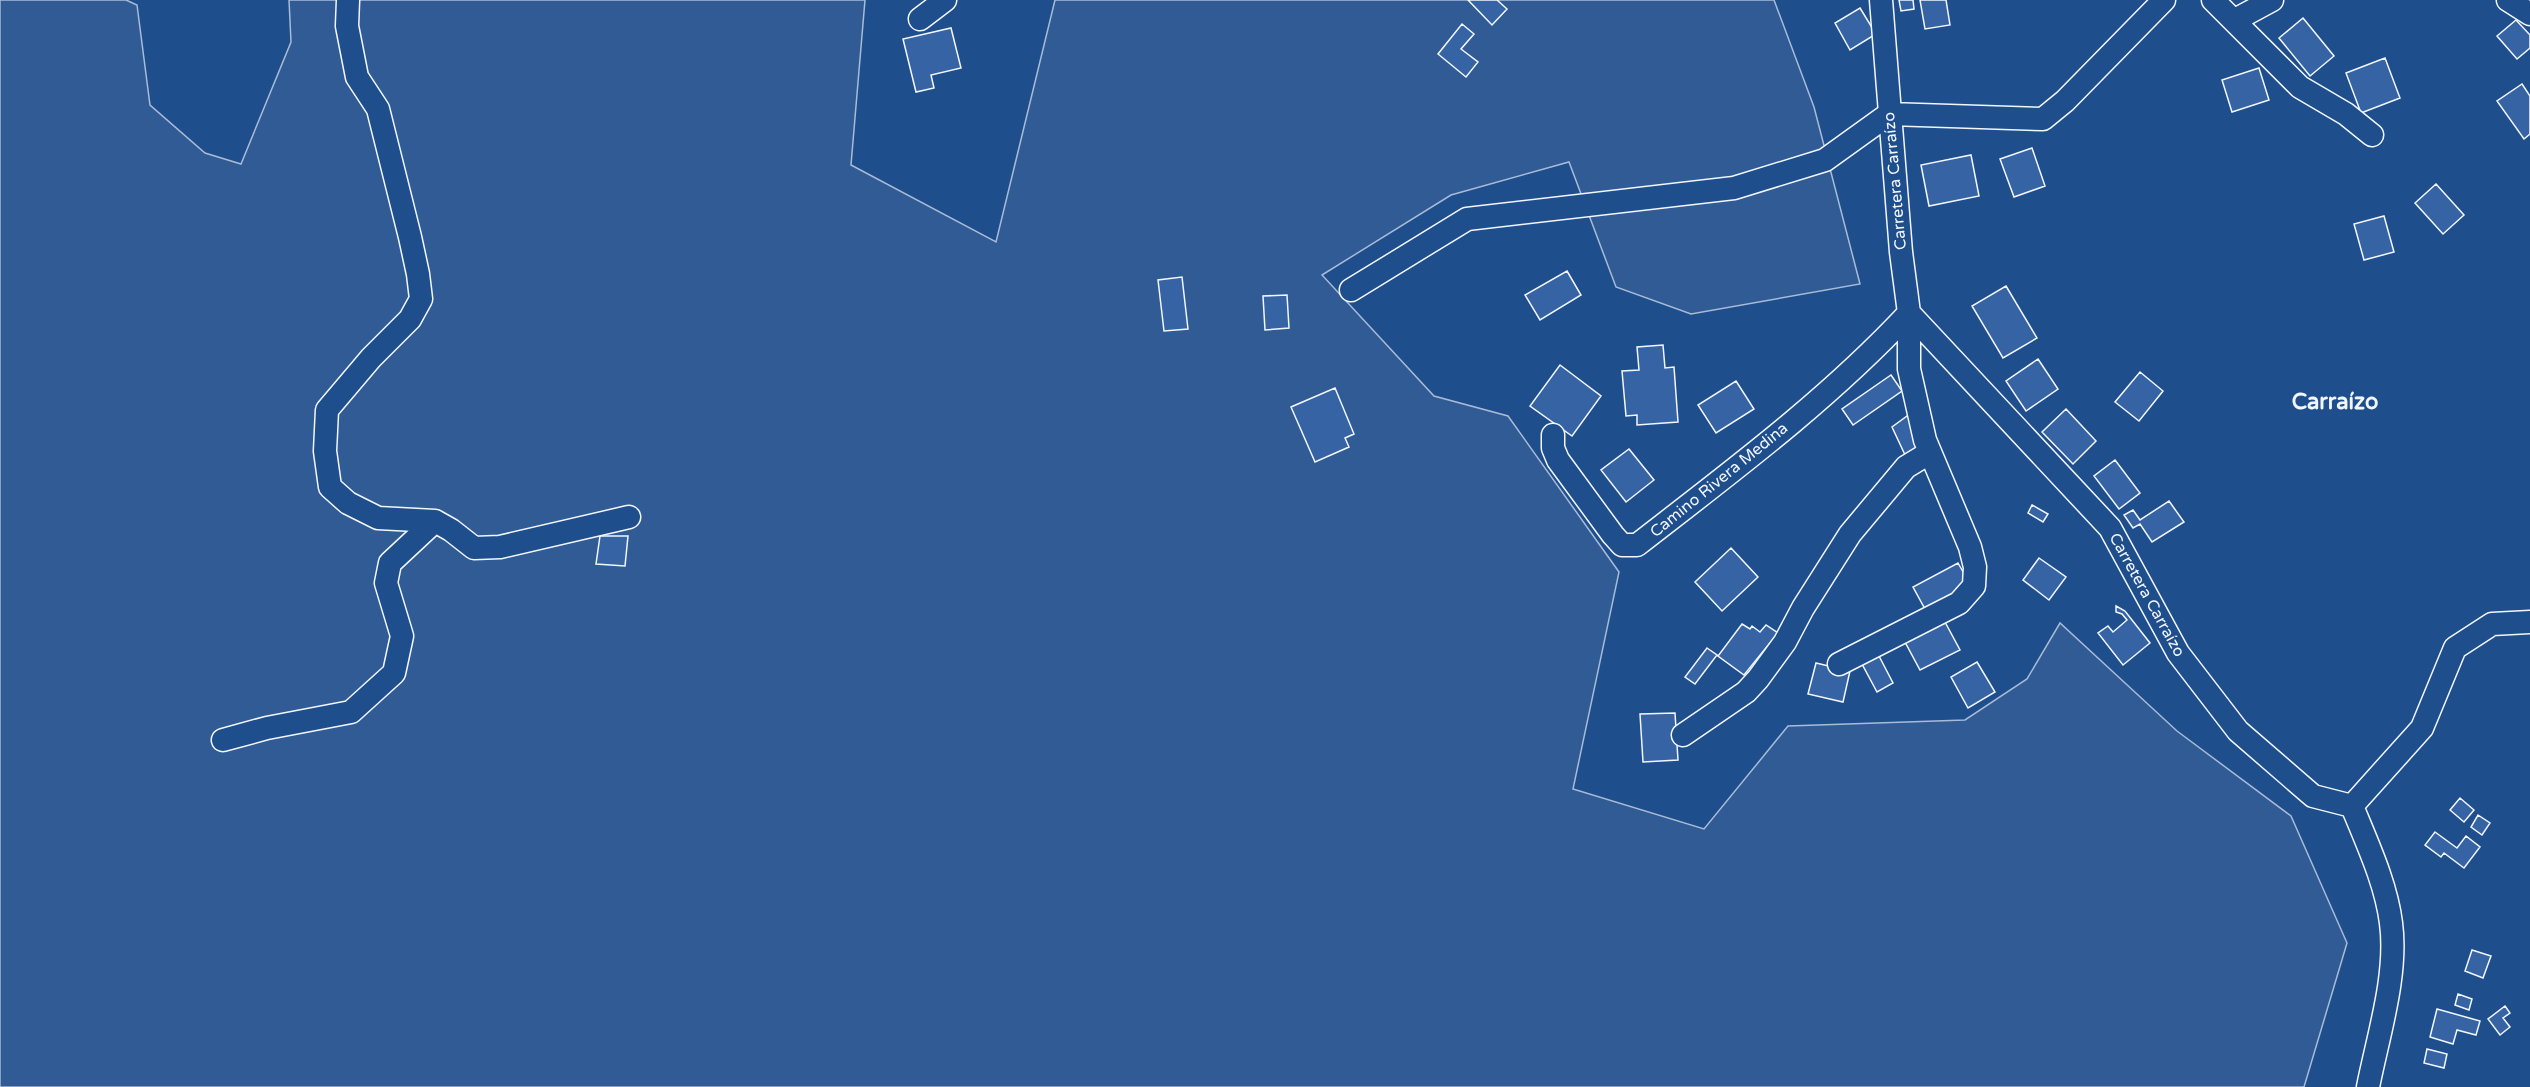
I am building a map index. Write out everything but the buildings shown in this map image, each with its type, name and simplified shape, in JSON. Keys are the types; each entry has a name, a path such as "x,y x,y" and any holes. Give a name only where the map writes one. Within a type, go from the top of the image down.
{"street":[{"path":"348,0 347,26 357,77 378,109 410,237 421,300 410,320 371,358 327,410 325,452 330,488 348,503 378,518 435,521 474,548 500,547 630,517"},
{"path":"920,19 945,0"},
{"name":"Carretera Carraízo","path":"1881,0 1901,252 1909,313 2110,528 2178,653 2238,730 2313,796 2352,806"},
{"path":"1351,290 1467,219 1734,188 1825,160 1889,114 2043,119 2065,101 2164,0"},
{"path":"2213,0 2300,87 2346,114 2372,135"},
{"path":"2235,20 2272,0"},
{"path":"2508,0 2530,14"},
{"path":"1839,664 1959,603 1974,586 1975,567 1970,547 1929,453 1910,369 1909,313"},
{"name":"Camino Rivera Medina","path":"1553,435 1553,448 1558,460 1613,535 1622,545 1637,545 1824,395 1877,347 1909,313"},
{"path":"1683,735 1746,692 1758,680 1780,650 1803,608 1850,534 1906,467 1929,453"},
{"path":"223,740 267,728 351,712 394,673 402,636 386,583 390,563 435,521"},
{"path":"2368,1087 2391,967 2391,923 2377,868 2352,806 2422,728 2455,648 2492,624 2530,622"}],"shaded area":[{"path":"0,0 126,0 137,5 150,105 205,153 241,164 291,42 289,0 865,0 851,165 996,242 1055,0 1774,0 1814,107 1860,284 1691,314 1616,287 1569,162 1451,195 1322,275 1434,396 1508,416 1619,572 1573,789 1704,829 1788,726 1965,720 2027,679 2060,623 2177,731 2291,816 2347,943 2304,1087 0,1087"}],"district":[{"name":"Carraízo","path":"2335,402"}]}
